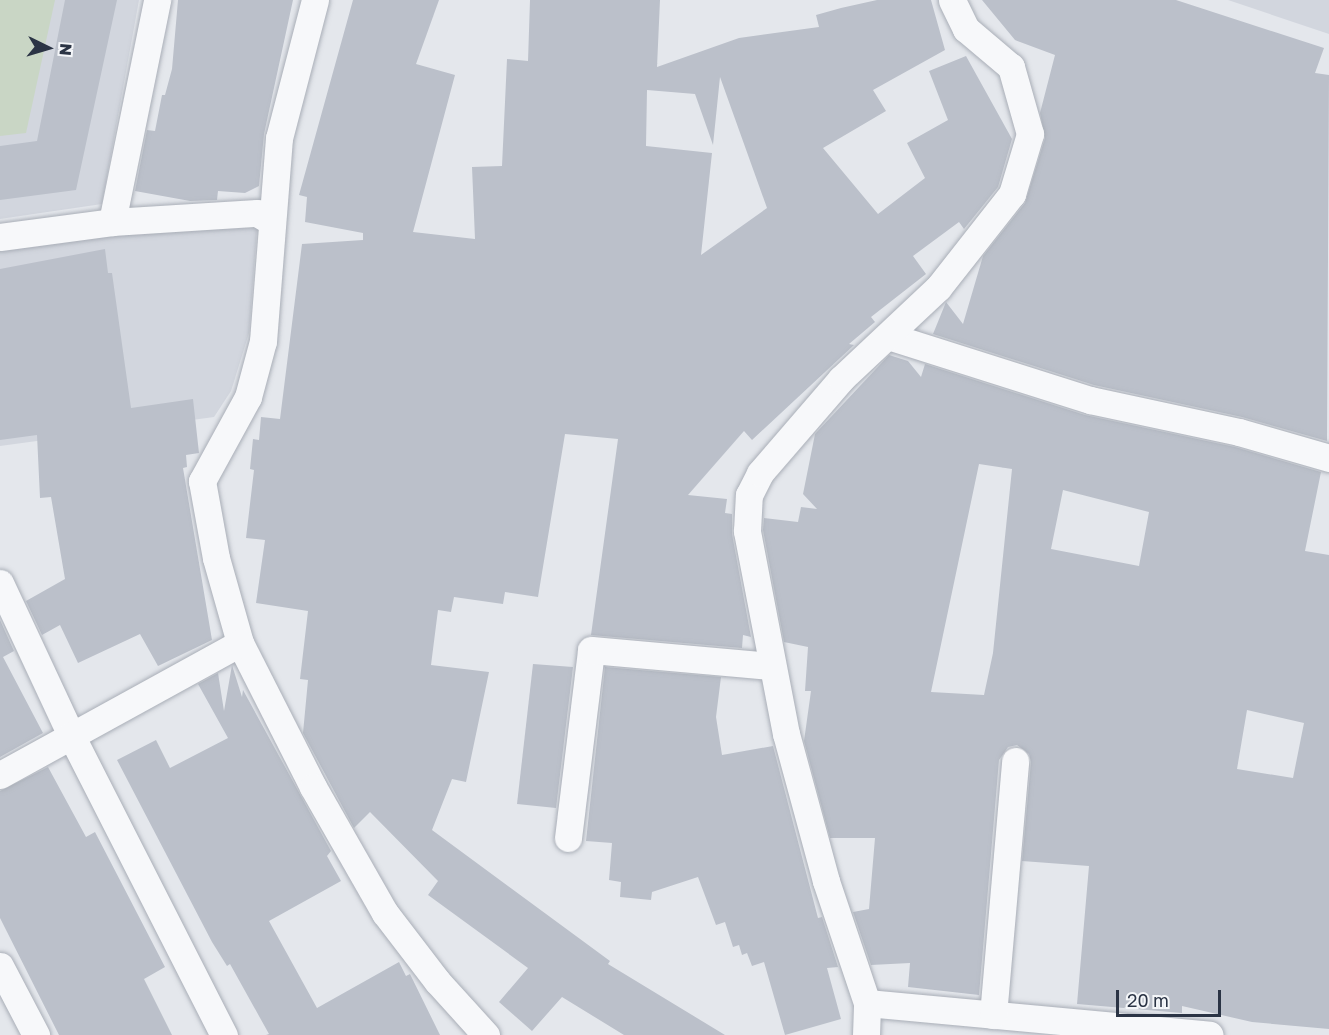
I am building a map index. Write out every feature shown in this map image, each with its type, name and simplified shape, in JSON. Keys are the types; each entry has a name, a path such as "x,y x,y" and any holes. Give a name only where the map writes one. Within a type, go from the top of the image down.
{"street":[{"path":"112,222 157,0"},
{"path":"315,0 279,138 263,341 251,386 202,482 216,558 240,643 313,787 385,913 437,981 486,1035"},
{"path":"866,1035 867,1004 826,882 771,666 747,531 748,495 760,473 841,379 938,288 1012,194 1030,134 1011,67 966,29 952,0"},
{"path":"0,237 112,222 257,213 271,221"},
{"path":"888,336 1090,400 1229,429 1329,458"},
{"path":"0,583 71,735 224,1035"},
{"path":"0,775 240,643"},
{"path":"568,838 591,650 771,666"},
{"path":"993,1016 1015,761"},
{"path":"0,966 36,1035"},
{"path":"867,1004 955,1023 993,1016 1210,1035"}],"shaded area":[{"path":"0,0 139,0 102,204 0,219"},
{"path":"1228,0 1329,0 1329,34"},
{"path":"257,228 249,333 231,391 214,417 0,446 0,242 121,231"}],"green space":[{"path":"0,0 55,0 26,133 0,136"}],"building":[{"path":"65,0 117,0 76,190 0,200 0,146 37,141"},
{"path":"178,0 293,0 264,134 259,186 245,193 218,191 217,200 190,201 135,191 147,130 155,131 162,95 165,95 172,69"},
{"path":"353,0 439,0 416,64 455,75 413,232 475,239 472,167 502,166 507,59 528,61 530,0 660,0 657,67 739,38 819,27 816,15 841,8 877,0 931,0 945,50 873,90 886,111 823,148 878,214 925,178 907,143 948,120 929,71 966,56 1012,139 998,187 964,229 959,222 913,256 926,274 871,317 875,322 849,344 854,345 752,440 744,431 688,495 727,499 725,513 732,514 732,534 751,637 743,635 742,648 591,635 618,439 565,434 538,597 505,592 503,604 454,597 451,612 438,610 431,665 489,672 466,782 452,779 432,830 610,961 608,964 725,1035 624,1035 562,997 532,1031 499,1002 528,968 428,895 438,881 370,812 354,828 303,733 308,680 300,679 308,611 256,603 265,540 246,538 254,470 250,469 253,439 259,440 261,417 280,419 302,244 363,240 363,233 305,222 307,197 299,195","holes":["720,77 767,208 701,255 712,153 646,146 647,90 695,94 713,145"]},
{"path":"982,0 1176,0 1324,48 1315,73 1329,75 1327,441 1242,417 1094,385 933,334 946,302 963,324 983,256 1025,203 1045,138 1040,113 1055,55 1015,40"},
{"path":"105,249 108,273 112,273 131,408 193,399 199,453 186,455 187,467 183,468 212,640 158,666 140,634 78,663 60,625 42,635 26,601 65,579 51,497 40,498 37,435 0,440 0,269"},
{"path":"889,355 908,361 921,377 925,364 1085,415 1235,447 1321,472 1305,551 1329,555 1329,1029 1252,1022 1182,1006 1182,1013 1077,1004 1089,866 1022,861 1031,762 1029,754 1017,745 1008,747 999,760 979,995 908,987 910,963 871,965 853,912 869,909 875,838 830,838 804,741 811,691 805,691 808,647 784,642 763,530 764,518 798,522 801,507 817,509 803,494 815,434","holes":["979,464 1012,469 993,653 984,695 931,692","1063,490 1149,512 1139,566 1051,549","1247,710 1304,723 1293,778 1237,769"]},
{"path":"0,620 14,651 3,657 43,733 0,757"},
{"path":"533,664 573,667 556,808 517,804"},
{"path":"232,665 242,697 243,690 331,851 327,856 341,881 269,921 317,1008 399,962 406,976 410,974 440,1035 266,1035 269,1034 230,964 227,966 212,942 117,760 156,740 170,768 228,738 198,684 218,673 224,711"},
{"path":"605,667 721,677 716,717 722,755 773,746 818,918 822,917 838,967 827,968 841,1019 785,1035 764,962 752,966 747,953 742,955 739,945 733,947 725,922 716,925 698,877 652,892 651,900 620,897 621,882 609,880 612,843 586,841"},
{"path":"48,767 86,837 95,832 165,967 144,979 172,1035 59,1035 0,918 0,791"}]}
